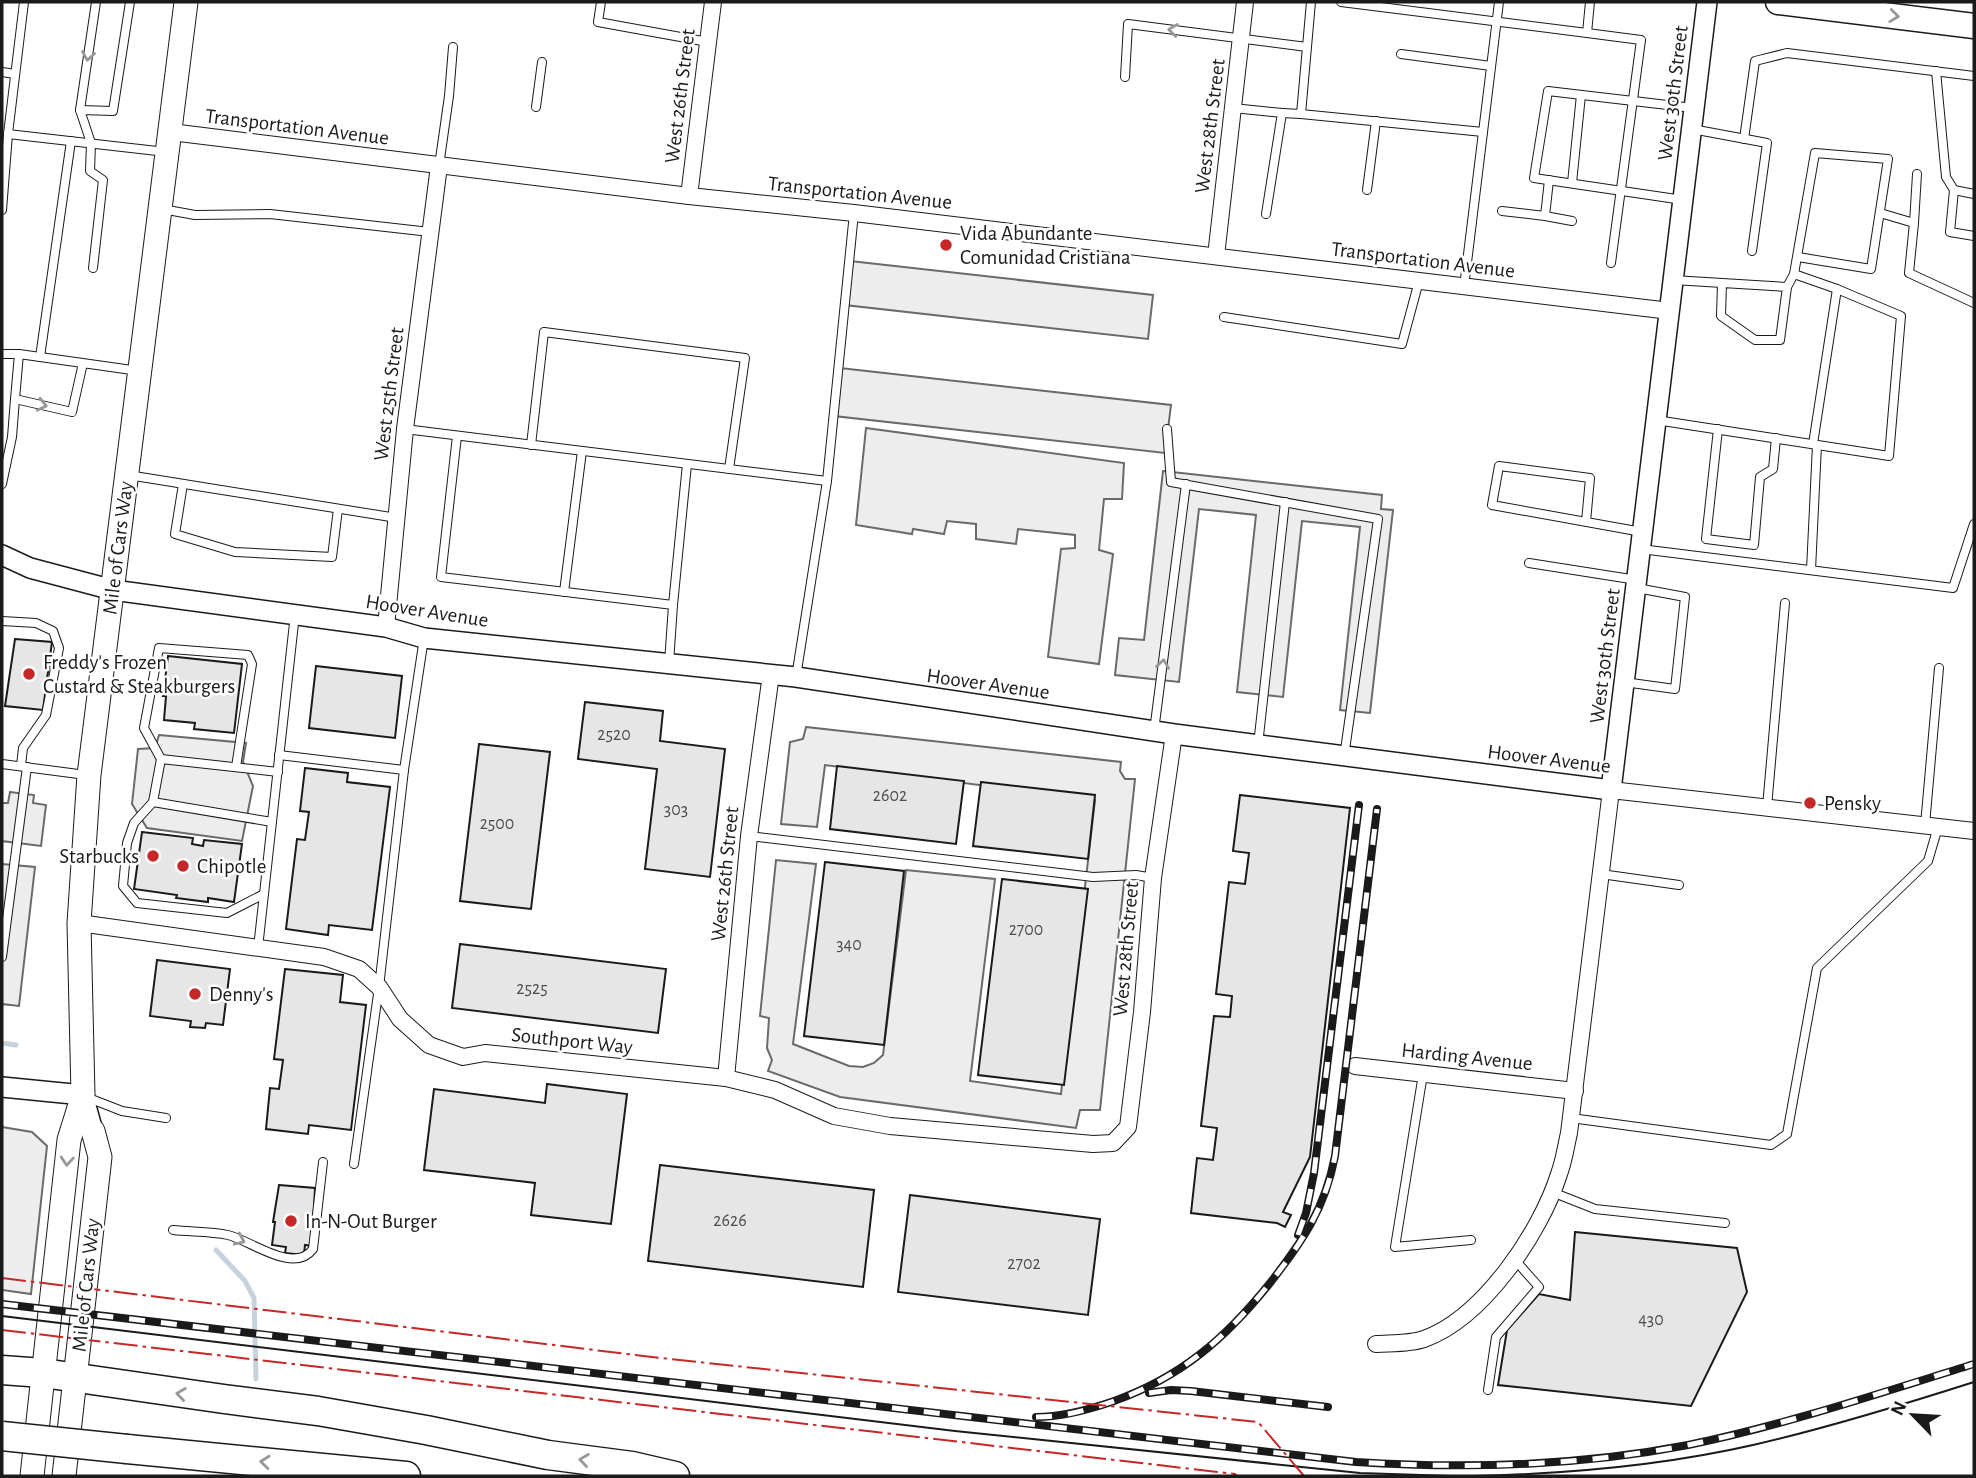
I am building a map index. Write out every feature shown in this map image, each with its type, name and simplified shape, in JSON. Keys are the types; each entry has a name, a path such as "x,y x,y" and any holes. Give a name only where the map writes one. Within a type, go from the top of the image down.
{"highway":[{"path":"2,1370 43,1373 318,1410 548,1455 632,1466 675,1476"},
{"path":"2,1436 406,1476"}],"main road":[{"name":"Mile of Cars Way","path":"32,1476 62,1223 69,1140 83,1096 79,923 89,775 186,2"},
{"path":"1778,2 1974,26"},
{"name":"Mile of Cars Way","path":"64,1476 100,1157 93,1131"}],"street":[{"name":"West 26th Street","path":"690,196 713,2"},
{"name":"West 28th Street","path":"1216,256 1245,2"},
{"name":"West 30th Street","path":"1376,1344 1423,1339 1459,1319 1482,1299 1515,1260 1539,1221 1559,1175 1575,1091 1707,2"},
{"name":"Transportation Avenue","path":"170,142 439,166 1670,310"},
{"name":"West 25th Street","path":"386,627 405,429 439,166"},
{"name":"Hoover Avenue","path":"2,555 30,568 113,590 386,627 424,638 796,677 1258,746 1974,831"},
{"name":"West 26th Street","path":"726,1078 749,836 771,674"},
{"name":"West 28th Street","path":"1093,1144 1113,1143 1128,1127 1153,878 1174,734"},
{"name":"Southport Way","path":"79,923 324,957 359,969 379,987 400,1019 429,1045 463,1057 485,1053 726,1078 775,1090 834,1116 890,1126 1093,1144"},
{"name":"Harding Avenue","path":"1355,1066 1575,1091"},
{"path":"2,1087 83,1096"},
{"name":"Mile of Cars Way","path":"83,1096 93,1131"}],"lane":[{"path":"2,210 24,2"},
{"path":"93,268 103,180 90,171 90,143 80,110 96,2"},
{"path":"80,110 113,111 130,2"},
{"path":"601,2 598,22 708,42"},
{"path":"1301,114 1311,2"},
{"path":"1341,2 1641,40 1611,263"},
{"path":"1464,287 1499,2"},
{"path":"1587,33 1590,2"},
{"path":"1125,77 1128,24 1307,47"},
{"path":"439,166 453,47"},
{"path":"1744,139 1755,61 1787,53 1974,76"},
{"path":"1401,54 1491,66"},
{"path":"536,107 542,62"},
{"path":"1936,71 1946,177 1954,190 1950,232 1974,236"},
{"path":"2,72 15,74"},
{"path":"1683,201 1534,178 1548,91 1695,108"},
{"path":"1572,183 1581,95"},
{"path":"1233,108 1483,132"},
{"path":"1266,214 1282,113"},
{"path":"1367,190 1376,121"},
{"path":"1692,129 1767,143 1752,251"},
{"path":"8,134 90,143 170,142"},
{"path":"40,357 71,141"},
{"path":"1722,283 1721,316 1755,340 1780,340 1787,287 1798,257 1815,153 1888,159 1871,269 1798,257"},
{"path":"1917,174 1909,273 1974,303"},
{"path":"1545,216 1549,180"},
{"path":"1954,190 1974,194"},
{"path":"162,209 195,215 270,214 430,232"},
{"path":"1502,211 1572,220"},
{"path":"796,677 827,481 854,213"},
{"path":"1880,213 1914,223"},
{"path":"1656,419 1889,456 1901,316 1794,274"},
{"path":"1674,280 1787,287"},
{"path":"1224,317 1402,344 1419,281"},
{"path":"1811,570 1815,444 1837,289"},
{"path":"531,445 544,332 745,358 729,469"},
{"path":"2,354 19,354 141,372"},
{"path":"2,484 12,437 19,354"},
{"path":"15,399 72,412 82,363"},
{"path":"405,429 827,481"},
{"path":"1167,429 1171,481 1378,519 1345,757"},
{"path":"1718,429 1706,539 1754,545 1760,477 1773,469 1776,438"},
{"path":"457,436 441,577 673,605"},
{"path":"564,592 582,451"},
{"path":"669,664 687,464"},
{"path":"1586,522 1590,478 1499,466 1492,505 1586,522 1641,541 1811,570 1953,588 1974,524"},
{"path":"128,475 397,518"},
{"path":"183,484 175,534 235,552 332,557 338,509"},
{"path":"1154,731 1186,484"},
{"path":"1258,746 1285,502"},
{"path":"1529,563 1636,584 1685,597 1675,689 1624,682"},
{"path":"1768,807 1785,603"},
{"path":"258,948 295,614"},
{"path":"2,621 36,623 52,631 59,648 46,715 23,748 24,767 2,957"},
{"path":"354,1164 379,987 404,770 424,638"},
{"path":"236,767 252,664 248,655 159,648 144,728 161,759 153,802 134,822 127,844 123,886 137,903 226,913 264,894"},
{"path":"1571,1118 1772,1145 1787,1134 1816,968 1928,861 1940,668"},
{"path":"279,755 404,770"},
{"path":"161,759 278,772"},
{"path":"2,764 89,775"},
{"path":"153,802 272,822"},
{"path":"749,836 1093,877 1136,875 1153,878"},
{"path":"1601,874 1679,885"},
{"path":"1423,1074 1395,1247 1472,1240"},
{"path":"83,1096 122,1111 166,1118"},
{"path":"173,1230 228,1235 275,1255 302,1258 309,1255 313,1249 323,1162"},
{"path":"1552,1192 1595,1209 1725,1223"},
{"path":"1489,1390 1496,1337 1539,1287 1515,1260"}],"shaded area":[{"path":"850,261 1153,295 1148,339 845,305"},
{"path":"840,368 1171,405 1165,453 834,416"},
{"path":"866,428 1124,463 1122,499 1104,499 1099,550 1113,554 1099,664 1048,657 1061,549 1075,548 1075,535 1018,529 1016,544 976,539 976,524 947,521 944,534 913,529 912,534 856,525"},
{"path":"1163,471 1382,495 1381,509 1393,510 1370,713 1340,710 1360,527 1302,521 1283,697 1237,692 1256,515 1199,509 1179,682 1115,675 1119,638 1144,640"},
{"path":"806,727 1121,762 1120,771 1125,779 1135,779 1100,1110 1080,1110 1076,1128 840,1097 768,1071 772,1060 767,1048 769,1018 760,1016 776,860 816,864 793,1044 849,1066 863,1067 874,1063 883,1055 906,870 995,879 970,1081 1061,1094 1095,800 825,765 817,827 781,824 790,742 803,739"},
{"path":"159,735 246,743 243,762 253,786 242,841 147,828 132,804 138,749 155,748"},
{"path":"10,792 34,795 33,803 46,805 41,846 2,841 2,803 8,803"},
{"path":"2,864 35,867 19,1006 2,1004"},
{"path":"2,1127 32,1132 47,1146 31,1294 2,1290"}],"building":[{"name":"Freddy's Frozen Custard & Steakburgers","path":"15,639 52,642 43,710 5,706"},
{"path":"168,656 242,664 234,733 194,729 195,723 164,720 166,696 163,696"},
{"path":"316,666 402,676 395,738 309,728"},
{"path":"585,702 663,711 660,741 725,749 710,877 645,869 657,769 578,759"},
{"path":"479,744 550,752 531,909 460,901"},
{"path":"837,766 964,781 956,844 830,829"},
{"path":"305,768 348,773 347,782 390,787 372,930 329,925 328,935 286,929 297,839 305,840 309,812 300,811"},
{"path":"981,782 1095,795 1088,859 973,846"},
{"path":"1240,795 1350,808 1310,1157 1283,1212 1291,1215 1285,1227 1277,1223 1191,1213 1197,1158 1213,1160 1217,1128 1201,1126 1214,1016 1230,1017 1232,996 1216,994 1229,882 1245,884 1249,853 1233,851"},
{"path":"142,832 193,838 192,844 203,846 204,840 242,844 234,902 208,898 208,902 176,898 177,895 134,889"},
{"path":"825,862 904,871 884,1045 804,1036"},
{"path":"1002,879 1088,889 1064,1085 978,1075"},
{"path":"460,944 666,969 658,1033 452,1008"},
{"path":"157,960 230,969 223,1025 206,1023 205,1028 190,1027 191,1021 150,1016"},
{"path":"285,969 343,975 340,1002 366,1005 351,1130 309,1125 308,1134 266,1129 270,1088 279,1089 283,1060 274,1059"},
{"path":"547,1084 627,1094 611,1224 531,1215 535,1183 424,1170 434,1089 545,1103"},
{"path":"660,1165 874,1190 863,1287 648,1261"},
{"path":"279,1185 315,1188 312,1246 305,1245 304,1255 285,1253 286,1247 272,1245"},
{"path":"910,1195 1100,1219 1088,1315 898,1292"},
{"path":"1575,1232 1737,1248 1747,1292 1691,1406 1498,1385 1507,1330 1539,1294 1570,1300"}],"waterway":[{"path":"2,1043 16,1045"},
{"path":"216,1250 245,1281 254,1298 256,1379"}],"tram line":[{"path":"2,1316 955,1431 1360,1473 1452,1476"},
{"path":"1472,1476 1613,1468 1718,1452 1837,1424 1974,1382"}],"railway":[{"path":"1298,1235 1306,1213 1314,1173 1359,805"},
{"path":"1036,1417 1056,1416 1114,1401 1181,1368 1219,1339 1236,1322 1270,1283 1311,1224 1325,1192 1335,1156 1377,809"},
{"path":"2,1304 1356,1462 1397,1464 1522,1464 1606,1458 1688,1445 1796,1418 1974,1364"},
{"path":"1149,1393 1191,1391 1328,1407"}],"power":[{"path":"2,1278 652,1357 1258,1422 1304,1476"},
{"path":"2,1330 1237,1476"}],"place":[{"name":"Vida Abundante Comunidad Cristiana","path":"946,245"},
{"name":"Freddy's Frozen Custard & Steakburgers","path":"29,674"},
{"name":"Pensky","path":"1810,803"},
{"name":"Starbucks","path":"153,856"},
{"name":"Chipotle","path":"183,866"},
{"name":"Denny's","path":"195,994"},
{"name":"In-N-Out Burger","path":"291,1221"}]}
